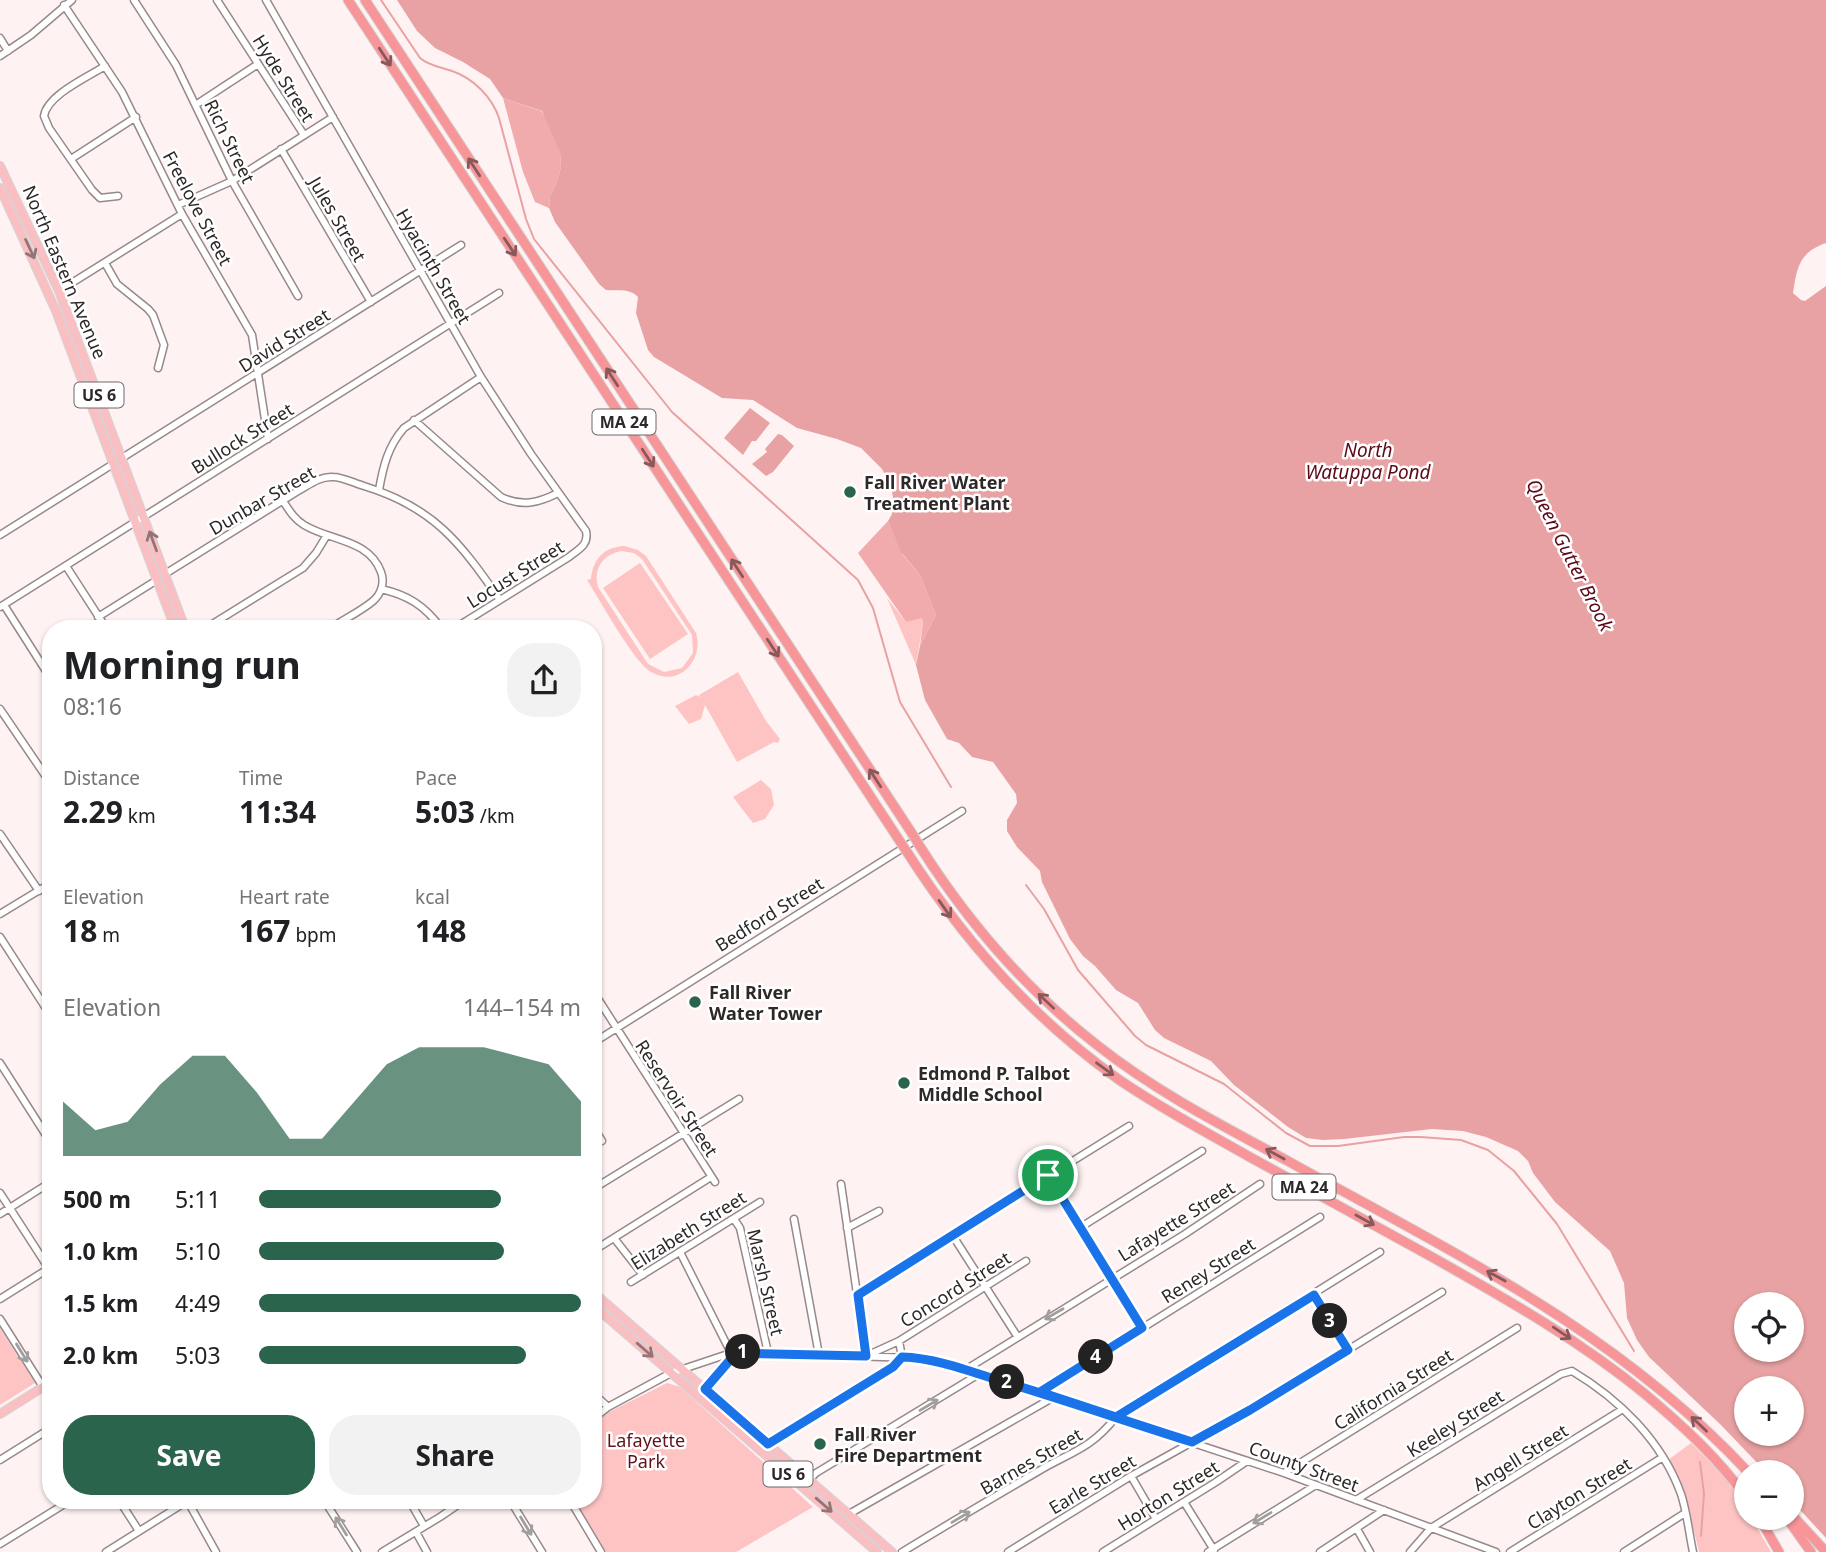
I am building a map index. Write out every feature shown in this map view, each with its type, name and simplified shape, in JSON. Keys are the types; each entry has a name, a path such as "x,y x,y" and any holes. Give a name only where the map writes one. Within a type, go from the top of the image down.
{"highway":[{"name":"MA 24","path":"348,0 948,914 986,961 1035,1011 1095,1062 1170,1112 1503,1297 1562,1333 1627,1380 1673,1419 1710,1453 1734,1482"},
{"name":"MA 24","path":"365,0 919,845 958,903 1002,956 1058,1012 1111,1056 1185,1104 1562,1315 1658,1387 1736,1460"},
{"path":"1804,1528 1826,1552"},
{"path":"1766,1530 1779,1552"},
{"path":"1795,1530 1811,1552"}],"main road":[{"name":"North Eastern Avenue","path":"0,166 59,291 183,620"},
{"name":"North Eastern Avenue","path":"0,188 50,296 172,620"},
{"name":"US 6","path":"602,1300 892,1552"},
{"name":"US 6","path":"602,1313 877,1552"},
{"path":"0,1414 42,1388"}],"street":[{"path":"0,56 31,36 72,0"},
{"name":"Rich Street","path":"134,0 176,65 232,181 298,296"},
{"name":"Hyde Street","path":"217,0 304,135"},
{"name":"Hyacinth Street","path":"266,0 481,377 586,531 587,540"},
{"name":"Freelove Street","path":"64,5 136,117 182,214 252,335 268,439"},
{"path":"0,38 8,51"},
{"path":"197,104 258,64"},
{"path":"105,66 58,96 45,110 45,122 100,198 118,196"},
{"path":"71,159 136,117"},
{"path":"178,205 232,181 333,117"},
{"name":"Jules Street","path":"281,149 371,302"},
{"path":"59,291 182,214"},
{"name":"David Street","path":"122,458 461,245"},
{"path":"105,263 117,284 153,315 164,345 158,368"},
{"name":"Bullock Street","path":"2,606 499,293"},
{"path":"379,490 384,462 395,438 414,420 481,377"},
{"path":"414,420 501,497 511,502 531,504 558,493"},
{"path":"0,535 114,464"},
{"name":"Dunbar Street","path":"165,574 320,479 334,477 411,503 431,518 461,548 500,600"},
{"path":"283,501 294,518 306,527 354,544 368,553 380,569 382,589 374,600 343,620"},
{"path":"219,620 303,568 327,535"},
{"name":"Locust Street","path":"468,620 569,557 585,545 587,540"},
{"path":"66,566 100,620"},
{"path":"98,617 157,580"},
{"path":"382,589 416,601 434,620"},
{"path":"2,606 42,666"},
{"path":"0,709 42,771"},
{"name":"Bedford Street","path":"602,1037 962,811"},
{"path":"0,834 39,891"},
{"path":"0,914 42,889"},
{"path":"0,937 42,1002"},
{"name":"Reservoir Street","path":"602,1005 713,1180 614,1238"},
{"path":"0,1063 42,1129"},
{"path":"602,1183 739,1099"},
{"path":"858,1295 1129,1126"},
{"path":"1081,1227 1202,1151"},
{"path":"1048,1175 1142,1328"},
{"path":"841,1184 866,1356"},
{"name":"Lafayette Street","path":"965,1370 1218,1213 1260,1184"},
{"path":"0,1214 42,1188"},
{"path":"0,1193 42,1257"},
{"name":"Elizabeth Street","path":"631,1282 761,1202"},
{"path":"847,1228 879,1212"},
{"name":"Reney Street","path":"1040,1392 1320,1217"},
{"name":"Marsh Street","path":"734,1219 740,1228 768,1353"},
{"path":"794,1219 819,1355"},
{"path":"953,1236 1017,1336"},
{"path":"602,1245 614,1238 643,1275"},
{"path":"680,1252 731,1353 730,1360 698,1396"},
{"name":"Barnes Street","path":"902,1552 1044,1468 1084,1448 1102,1434 1116,1417 1380,1252"},
{"name":"Concord Street","path":"866,1356 899,1341 1026,1261"},
{"path":"0,1299 42,1274"},
{"name":"Earle Street","path":"1009,1552 1131,1476 1250,1410 1442,1292"},
{"path":"1314,1295 1348,1350"},
{"path":"0,1319 42,1378"},
{"name":"California Street","path":"1284,1473 1517,1328"},
{"name":"Concord Street","path":"899,1341 902,1357"},
{"name":"County Street","path":"602,1412 671,1373 731,1353 925,1359 1040,1392 1284,1473 1496,1552"},
{"path":"768,1444 893,1367 902,1357"},
{"name":"Keeley Street","path":"1356,1500 1569,1371 1575,1372 1623,1409"},
{"path":"809,1480 816,1473 979,1374"},
{"path":"849,1514 1054,1397"},
{"path":"602,1401 608,1407"},
{"path":"1623,1409 1640,1426 1662,1457 1681,1494 1693,1552"},
{"name":"Angell Street","path":"1410,1552 1430,1528 1623,1409"},
{"path":"0,1460 42,1434"},
{"name":"Clayton Street","path":"1510,1552 1662,1457"},
{"name":"Horton Street","path":"1103,1552 1247,1461"},
{"path":"1131,1476 1156,1519"},
{"path":"1184,1502 1212,1551 1316,1485"},
{"path":"0,1544 56,1509"},
{"path":"125,1509 139,1531"},
{"path":"106,1552 173,1509"},
{"path":"193,1509 216,1552"},
{"path":"330,1509 357,1552"},
{"path":"414,1509 425,1527"},
{"path":"382,1552 452,1509"},
{"path":"516,1509 542,1552"},
{"path":"575,1509 601,1552"},
{"path":"1320,1552 1384,1510"},
{"path":"1624,1552 1685,1513"},
{"path":"1357,1530 1370,1552"},
{"path":"416,1532 427,1552"}],"green space":[{"path":"617,547 638,550 646,556 696,633 698,643 693,661 681,673 663,676 646,668 628,645 587,580 591,579 594,566 601,555","holes":["621,551 634,553 642,559 692,635 693,653 682,668 664,672 648,664 598,587 598,569 604,559"]},
{"path":"640,563 688,634 650,659 603,588"},
{"path":"887,598 906,622 922,617 916,665"},
{"path":"738,672 766,721 780,739 778,743 774,742 737,762 705,705 701,719 689,724 675,706 696,695 700,697 699,695"},
{"path":"761,780 771,789 774,805 765,819 753,823 733,797"},
{"path":"0,1328 35,1383 0,1405"},
{"name":"Lafayette Park","path":"667,1383 680,1387 813,1507 736,1552 606,1552 580,1509 602,1509 602,1417"},
{"path":"1691,1443 1734,1489 1734,1530 1758,1530 1771,1552 1699,1552 1686,1505 1668,1460"}],"shaded area":[{"path":"503,98 541,111 548,120 560,151 561,167 550,196 549,208 535,202 523,172"},
{"path":"888,521 903,555 920,575 936,615 920,646 922,618 906,622 858,553"}],"water":[{"name":"North Watuppa Pond","path":"397,0 1826,0 1826,243 1810,251 1801,261 1793,293 1805,301 1826,286 1826,1538 1804,1514 1804,1460 1755,1460 1741,1446 1804,1446 1804,1376 1734,1376 1734,1439 1649,1357 1627,1318 1624,1283 1610,1251 1555,1202 1533,1173 1528,1161 1518,1151 1486,1137 1463,1131 1432,1129 1344,1139 1306,1138 1234,1085 1211,1061 1164,1038 1155,1030 1138,1003 1116,990 1083,956 1070,939 1042,882 1040,871 1017,847 1007,831 1007,820 1017,803 1016,794 993,762 972,757 959,743 947,739 925,700 916,665 920,646 936,615 920,575 901,552 888,521 894,504 891,485 882,469 861,448 797,428 753,400 722,398 654,357 648,350 636,313 638,297 627,291 606,290 599,284 555,222 549,208 550,196 561,167 560,152 542,111 503,98 490,79 435,48 417,31"},
{"path":"750,408 770,423 756,441 752,441 743,455 724,438"},
{"path":"778,434 794,446 773,472 766,476 752,464 767,452 765,449"}],"waterway":[{"path":"381,0 420,58 431,65 467,78 481,89 492,103 499,118 526,219 534,239 672,412 858,580 873,608 900,702 951,787"},
{"path":"1026,885 1044,909 1078,970 1135,1036 1146,1045 1224,1084 1286,1133 1310,1146 1338,1146 1421,1137 1461,1140 1488,1150 1514,1171 1557,1224 1634,1351"},
{"path":"1700,1462 1704,1494 1701,1536"}],"place":[{"name":"Fall River Water Treatment Plant","path":"850,492"},
{"name":"Fall River Water Tower","path":"695,1002"},
{"name":"Edmond P. Talbot Middle School","path":"904,1083"},
{"name":"Fall River Fire Department","path":"820,1444"}],"route":[{"path":"1048,1175 858,1295 866,1356 731,1353 730,1360 705,1389 768,1444 893,1367 902,1357 915,1357 1040,1392 1192,1442 1348,1350 1314,1295 1171,1382 1116,1417 1040,1392 1142,1328 1048,1175"}],"water label":[{"name":"Queen Gutter Brook","path":"1570,555"}]}
